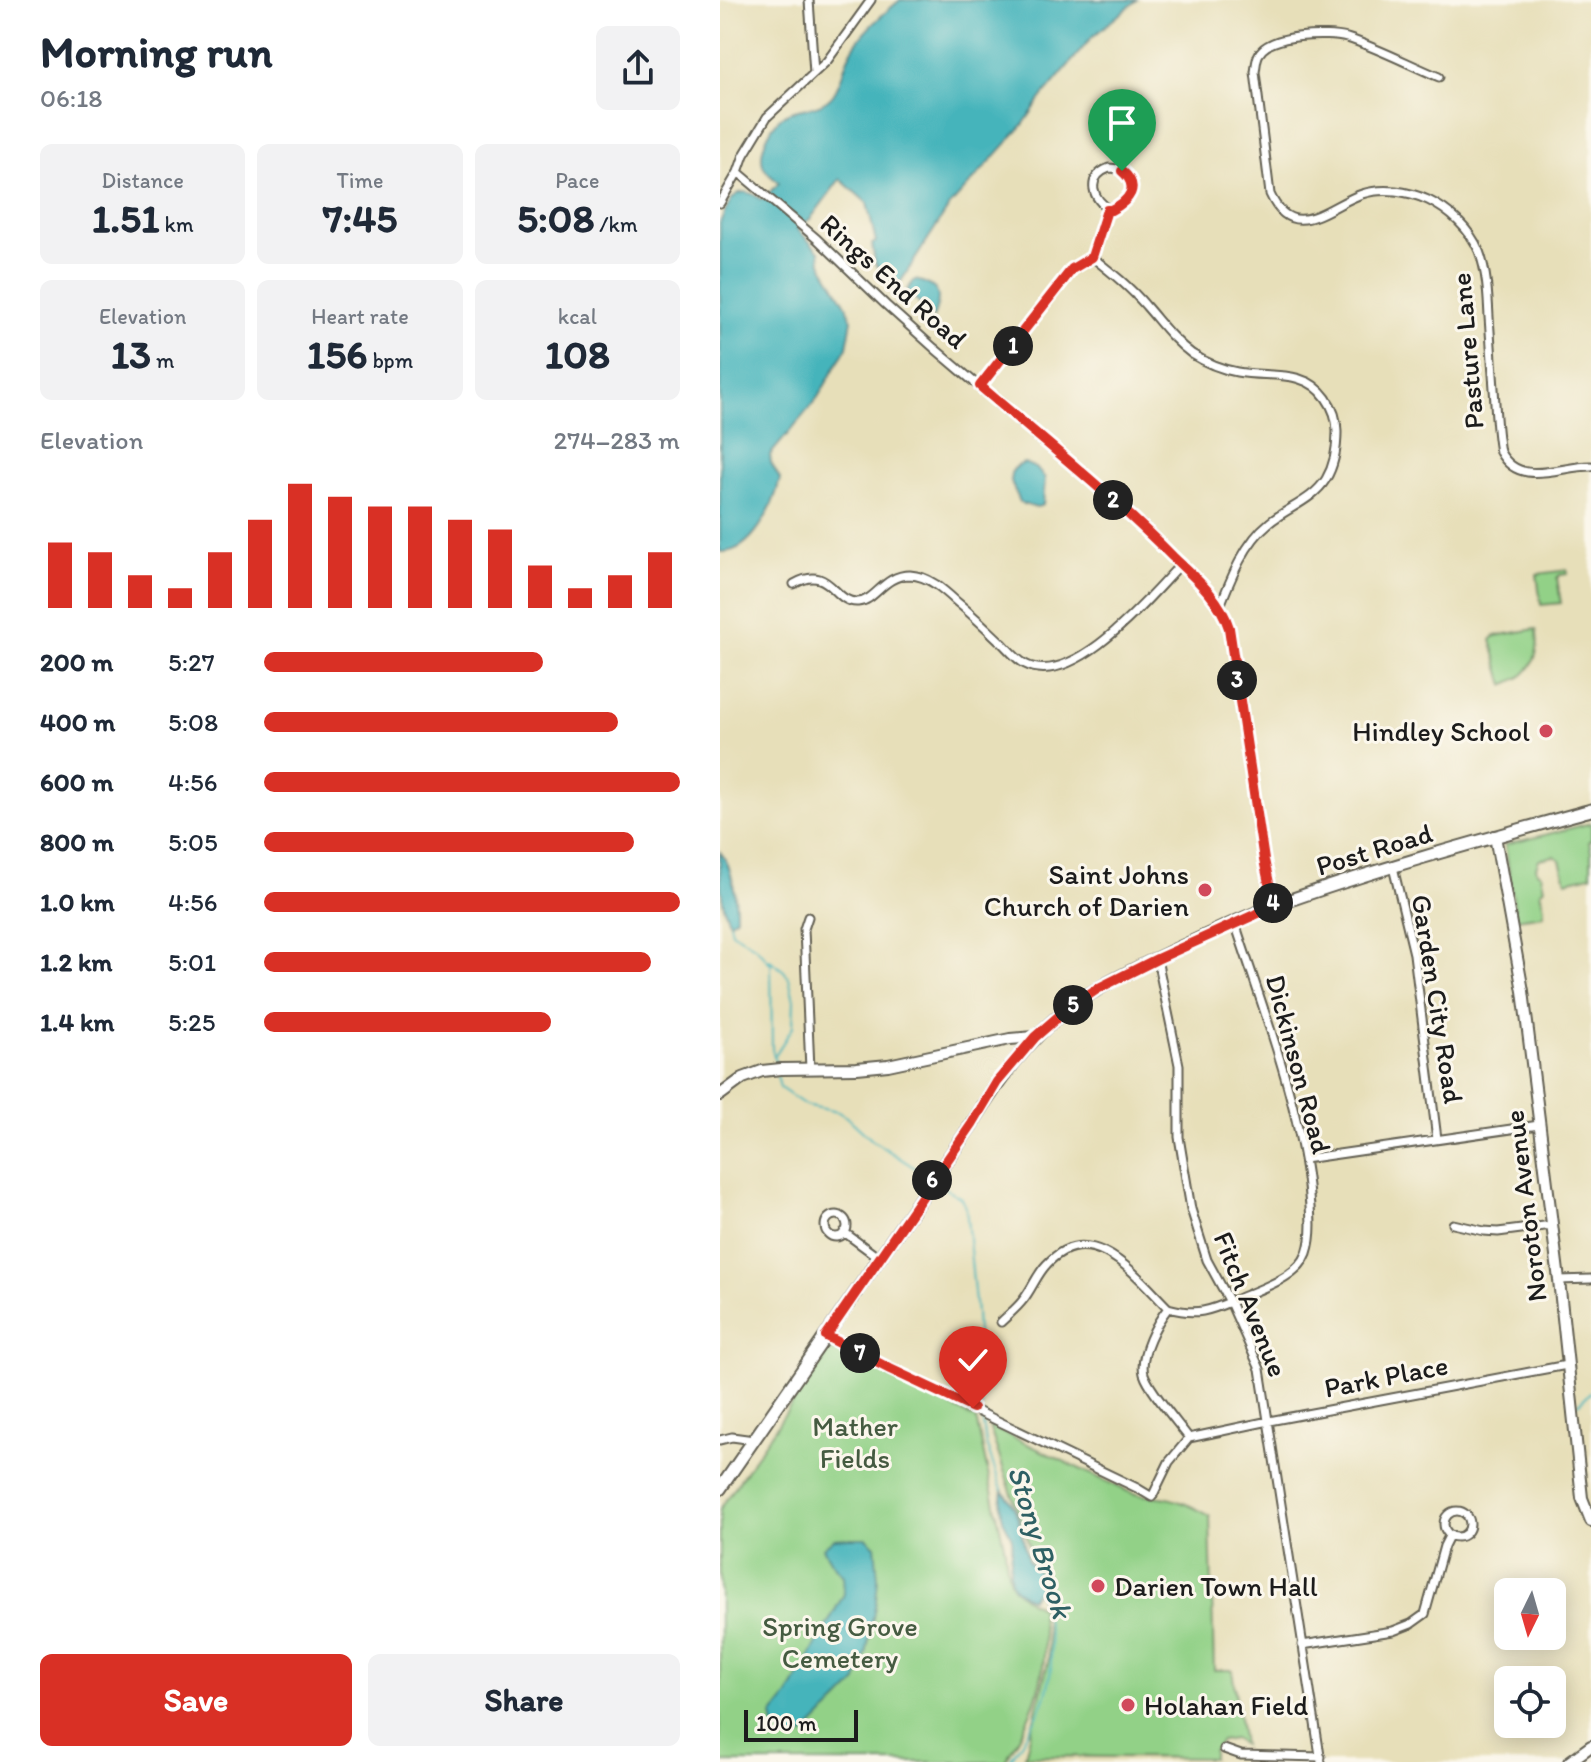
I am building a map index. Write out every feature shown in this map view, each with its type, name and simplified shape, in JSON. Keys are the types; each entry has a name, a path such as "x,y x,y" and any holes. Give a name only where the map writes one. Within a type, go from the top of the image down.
{"main road":[{"name":"Post Road","path":"720,1489 972,1124 997,1082 1035,1037 1066,1010 1097,989 1157,959 1274,906 1495,836 1591,810"},
{"name":"Noroton Avenue","path":"1495,836 1523,991 1582,1498 1591,1521"},
{"path":"720,1095 750,1075 777,1070 888,1065 1010,1039 1035,1037"},
{"path":"1569,1762 1591,1746"}],"street":[{"path":"809,0 814,73"},
{"path":"720,203 767,117 827,61 871,0"},
{"name":"Pasture Lane","path":"1439,77 1338,36 1289,38 1270,44 1259,54 1255,72 1270,194 1278,211 1302,220 1317,217 1373,191 1406,192 1435,205 1460,223 1479,251 1487,286 1500,452 1508,464 1523,472 1539,473 1591,466"},
{"path":"1116,168 1128,176 1132,189 1125,202 1107,210 1099,202 1093,182 1100,171 1116,168"},
{"name":"Rings End Road","path":"738,172 817,239 886,305 1143,526 1220,606 1229,628 1264,860 1274,906"},
{"path":"980,386 1072,269 1092,257 1107,210"},
{"path":"1092,257 1122,280 1161,327 1193,354 1211,364 1239,372 1300,378 1321,390 1337,420 1336,456 1325,480 1317,490 1257,533 1220,606"},
{"path":"794,584 809,578 817,579 828,583 846,600 861,602 870,598 883,584 897,578 913,575 923,578 956,600 1024,664 1046,668 1067,664 1090,652 1131,616 1181,564"},
{"name":"Garden City Road","path":"1393,867 1414,954 1437,1139"},
{"path":"808,917 804,929 810,1069"},
{"name":"Dickinson Road","path":"1168,1308 1201,1313 1272,1284 1293,1271 1306,1254 1312,1221 1304,1159 1279,1058 1235,923"},
{"name":"Fitch Avenue","path":"1157,959 1179,1065 1179,1137 1191,1209 1207,1260 1260,1369 1321,1759"},
{"path":"1304,1159 1539,1125"},
{"path":"1453,1224 1498,1232 1552,1225"},
{"path":"844,1232 879,1258"},
{"path":"826,1336 1152,1497 1169,1462 1189,1438 1144,1373 1144,1357 1157,1322 1168,1308 1123,1262 1096,1248 1075,1245 1059,1252 1045,1266 1023,1300 1001,1322"},
{"path":"1559,1280 1591,1279"},
{"name":"Park Place","path":"1189,1438 1567,1365"},
{"path":"720,1440 732,1437 754,1440"},
{"path":"1302,1645 1393,1631 1425,1614 1449,1536"},
{"path":"1224,1749 1241,1755 1321,1759"}],"green space":[{"path":"1567,570 1568,574 1557,578 1561,603 1541,605 1537,574"},
{"path":"1536,629 1538,641 1532,665 1523,675 1504,685 1491,640 1495,636"},
{"path":"1591,823 1591,875 1566,881 1560,860 1554,856 1539,859 1536,867 1544,889 1540,891 1543,915 1516,919 1505,845"},
{"name":"Spring Grove Cemetery","path":"832,1350 976,1419 1009,1579 1022,1596 1040,1607 1044,1638 1043,1671 1036,1698 1025,1726 1004,1762 720,1762 720,1509 827,1352"},
{"path":"989,1426 1129,1492 1173,1500 1210,1516 1214,1670 1232,1670 1243,1745 1234,1739 1221,1741 1213,1751 1213,1758 1025,1756 1049,1658 1044,1604 1029,1545"}],"water":[{"path":"900,0 1137,0 1092,37 1023,125 948,208 896,289 875,263 872,244 876,242 867,203 840,179 811,218 797,229 820,252 821,263 846,305 852,320 847,347 817,399 770,455 780,479 773,502 760,526 742,545 732,551 720,552 720,223 735,196 746,192 762,200 779,183 766,170 762,158 772,128 788,113 829,100 855,46 872,25"},
{"path":"915,280 930,285 937,293 938,304 933,318 907,290"},
{"path":"1024,463 1036,468 1045,478 1043,505 1032,506 1020,502 1012,485 1012,471"},
{"path":"720,852 731,873 734,891 736,917 730,923 722,899"},
{"path":"1003,1491 1016,1513 1028,1560 1042,1577 1042,1583 1031,1598 1014,1588 1011,1580 1012,1539 1002,1514"},
{"path":"866,1538 875,1546 878,1579 867,1650 857,1682 804,1735 789,1738 774,1726 772,1716 788,1696 844,1594 843,1576 823,1548 834,1539"}],"waterway":[{"name":"Stony Brook","path":"730,923 732,932 756,947 771,964 772,1049 776,1064"},
{"path":"770,960 789,978 794,1000 793,1027 775,1055"},
{"name":"Stony Brook","path":"777,1075 780,1088 805,1105 838,1112 872,1140 929,1177"},
{"name":"Stony Brook","path":"937,1183 961,1198 966,1207 981,1410"},
{"path":"1578,1404 1591,1392"},
{"name":"Stony Brook","path":"982,1416 986,1444 1002,1490"},
{"name":"Stony Brook","path":"1009,1762 1028,1733 1048,1689 1050,1645 1036,1587"}],"place":[{"name":"Hindley School","path":"1546,731"},
{"name":"Saint Johns Church of Darien","path":"1205,890"},
{"name":"Darien Town Hall","path":"1098,1586"},
{"name":"Holahan Field","path":"1128,1705"}],"route":[{"path":"973,1408 826,1336 972,1124 997,1082 1035,1037 1097,989 1274,906 1264,860 1229,628 1220,606 1143,526 980,386 1072,269 1092,257 1107,210 1125,202 1132,189 1128,176 1122,171"}],"park label":[{"name":"Mather Fields","path":"855,1442"}]}
